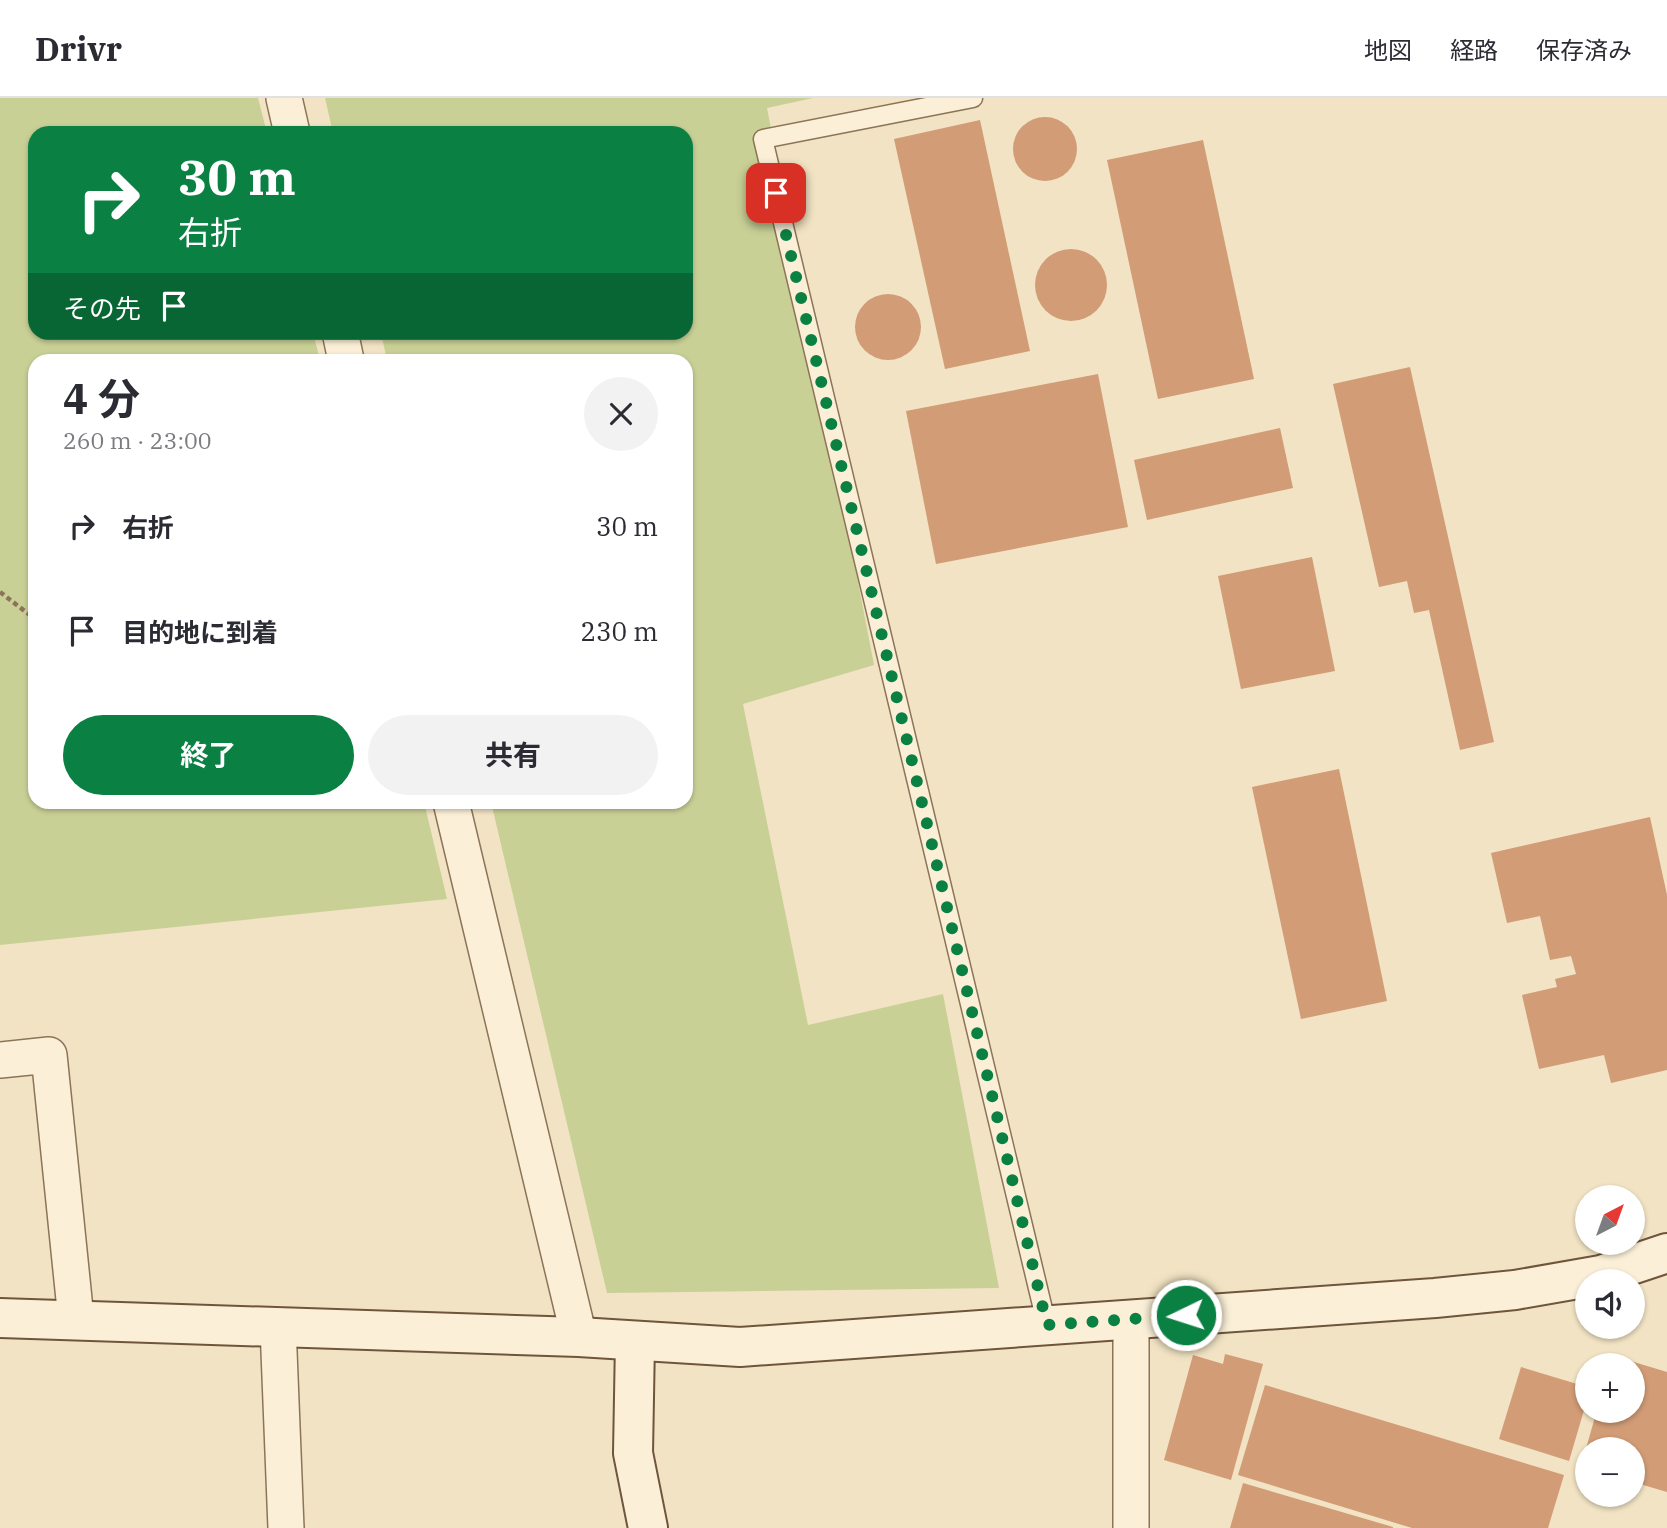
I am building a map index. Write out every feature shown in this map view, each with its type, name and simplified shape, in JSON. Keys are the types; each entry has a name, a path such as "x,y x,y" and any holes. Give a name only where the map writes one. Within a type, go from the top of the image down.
{"street":[{"path":"284,98 290,126"},
{"path":"454,809 579,1337"},
{"path":"0,1060 49,1055 76,1320"},
{"path":"0,1318 579,1337 740,1347 1435,1298 1515,1290 1601,1275 1667,1253"},
{"path":"1131,1320 1132,1528"},
{"path":"278,1326 286,1528"},
{"path":"635,1341 633,1454 649,1528"}],"lane":[{"path":"973,98 763,139 1047,1325"}],"path":[{"path":"0,592 28,614"}],"green space":[{"path":"0,98 258,98 265,126 28,126 28,340 315,340 318,354 28,354 28,809 426,809 447,899 0,945"},
{"path":"325,98 813,98 767,108 874,665 743,704 808,1025 943,994 999,1288 607,1293 493,809 693,809 693,354 386,354 383,340 693,340 693,126 331,126"}],"building":[{"path":"1039,117 1051,117 1068,126 1075,137 1075,161 1068,172 1051,181 1039,181 1027,176 1018,167 1013,155 1013,143 1018,131 1027,122"},
{"path":"980,120 1030,351 945,369 894,139"},
{"path":"1203,140 1254,379 1158,399 1107,160"},
{"path":"1071,249 1091,255 1101,265 1107,285 1101,305 1091,315 1071,321 1051,315 1041,305 1035,285 1041,265 1051,255"},
{"path":"882,294 894,294 906,299 916,309 921,327 919,340 906,355 894,360 882,360 870,355 860,345 855,333 855,321 860,309 870,299"},
{"path":"1410,367 1494,742 1460,750 1429,610 1414,613 1407,581 1379,587 1333,384"},
{"path":"1098,374 1128,527 936,564 906,411"},
{"path":"1280,428 1293,488 1147,520 1134,460"},
{"path":"1312,557 1335,671 1241,689 1218,576"},
{"path":"1339,769 1387,1001 1301,1019 1252,787"},
{"path":"1650,817 1667,895 1667,1070 1611,1083 1604,1055 1539,1069 1522,995 1557,987 1555,979 1576,974 1571,956 1550,960 1540,916 1507,923 1491,853"},
{"path":"1225,1354 1263,1364 1231,1480 1164,1460 1193,1355 1223,1364"},
{"path":"1645,1365 1667,1372 1667,1492 1645,1486 1645,1437 1589,1437 1593,1423 1645,1423"},
{"path":"1521,1367 1575,1383 1575,1423 1580,1423 1569,1461 1499,1439"},
{"path":"1265,1385 1564,1475 1548,1528 1412,1528 1238,1475"},
{"path":"1243,1483 1393,1527 1393,1528 1230,1528"}],"route":[{"path":"776,193 1047,1325 1186,1315"}]}
